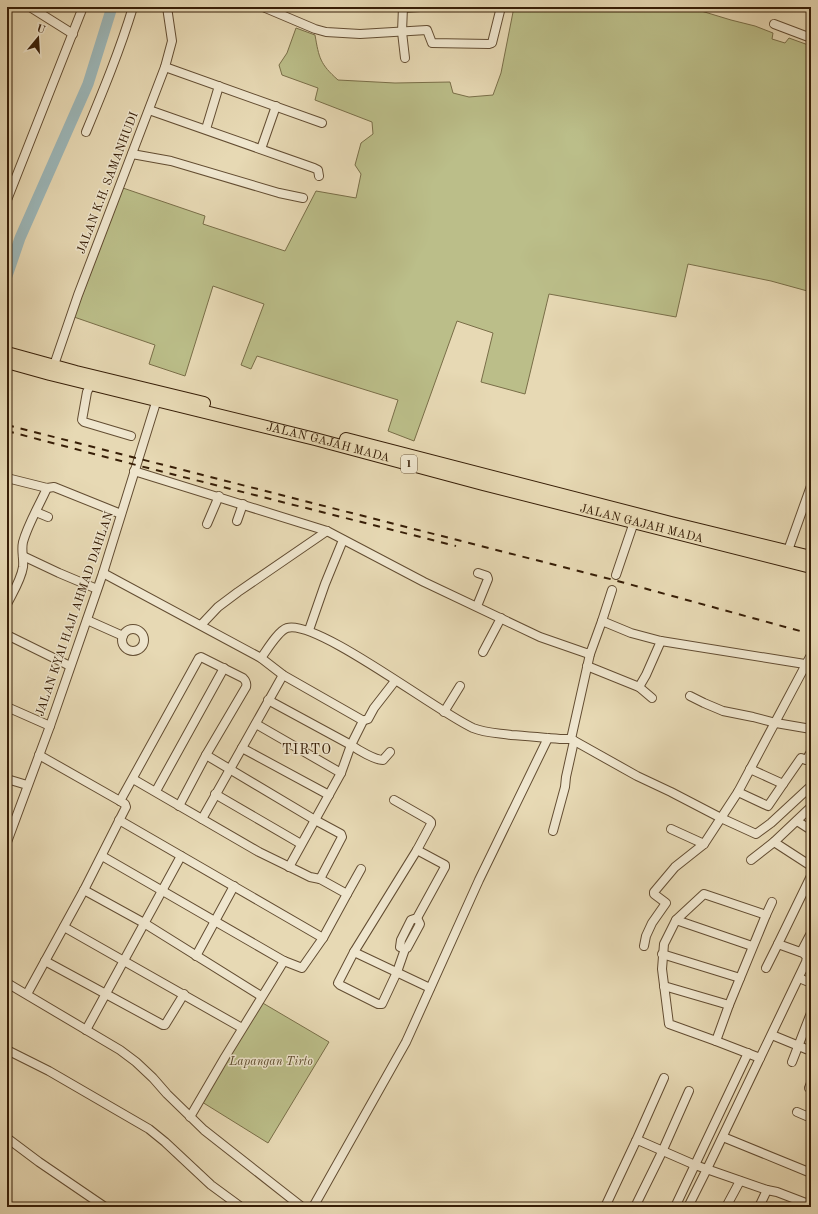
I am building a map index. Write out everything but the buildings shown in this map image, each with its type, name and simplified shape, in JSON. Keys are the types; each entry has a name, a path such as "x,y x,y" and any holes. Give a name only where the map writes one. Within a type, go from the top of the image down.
{"highway":[{"name":"JALAN GAJAH MADA","path":"7,353 54,365 158,396"},
{"name":"JALAN GAJAH MADA","path":"7,362 91,384 158,396 223,411 671,523 786,556 811,567"},
{"name":"JALAN GAJAH MADA","path":"223,411 322,441 634,522 786,556 811,557"}],"street":[{"path":"30,7 73,34"},
{"path":"7,200 83,7"},
{"path":"86,132 114,62 133,7"},
{"name":"JALAN K.H. SAMANHUDI","path":"54,365 78,295 165,67 172,41 167,7"},
{"path":"263,7 315,29 326,32 360,34 427,30 431,42 433,43 491,44 501,7"},
{"path":"405,58 402,32 403,8 420,7"},
{"path":"774,24 811,38"},
{"path":"165,67 322,123"},
{"path":"206,129 219,86"},
{"path":"261,148 276,106"},
{"path":"149,110 261,148 317,169 319,176"},
{"path":"132,154 171,161 279,193 303,198"},
{"path":"91,384 87,392 82,420 84,422 131,436"},
{"name":"JALAN KYAI HAJI AHMAD DAHLAN","path":"7,842 50,726 103,573 158,396"},
{"path":"134,471 219,496 327,531 424,582 540,637 590,654"},
{"path":"7,478 47,488 54,487 121,514"},
{"path":"786,556 811,486"},
{"path":"7,604 20,575 24,540 47,488"},
{"path":"207,524 219,496"},
{"path":"237,521 243,504"},
{"path":"36,512 48,517"},
{"path":"616,575 634,522"},
{"path":"201,625 218,607 238,592 327,531"},
{"path":"309,630 325,584 343,540"},
{"path":"23,556 97,589"},
{"path":"103,573 261,658 283,675 362,721"},
{"path":"477,606 488,579 488,577 478,573"},
{"path":"553,831 565,787 572,740 587,666 612,590"},
{"path":"483,652 501,618"},
{"path":"87,620 123,636"},
{"path":"602,621 631,633 661,641 809,664"},
{"path":"261,658 281,631 287,628 309,630 342,647 444,712 473,728 488,732 572,740 637,776 721,818 757,834 811,786"},
{"path":"7,635 70,666"},
{"path":"639,687 661,641"},
{"path":"644,946 646,936 652,923 666,903 654,894 654,892 675,867 704,844 738,792 809,664 811,655"},
{"path":"120,801 199,658 201,657 246,680 246,687 206,755 179,806"},
{"path":"587,666 639,687 652,698"},
{"path":"156,791 224,668"},
{"path":"202,818 283,675"},
{"path":"289,867 342,773 351,745 362,721 368,719 374,708 395,680"},
{"path":"444,712 460,686"},
{"path":"690,696 723,711 811,730"},
{"path":"268,700 363,753 381,761 390,752"},
{"path":"7,708 50,726"},
{"path":"256,724 342,773"},
{"path":"313,1207 406,1042 505,824 548,738"},
{"path":"242,748 329,795"},
{"path":"738,792 768,806 801,758 806,760 811,752"},
{"path":"26,994 84,890 126,807 125,804 120,801 39,755"},
{"path":"206,755 229,770 341,834 342,837 320,879"},
{"path":"750,769 783,784"},
{"path":"7,779 27,785"},
{"path":"133,779 289,867 310,877 320,879 347,894"},
{"path":"215,794 302,844"},
{"path":"394,800 431,822 417,850 354,952 338,983 378,1004 382,1004 384,1001 397,972 405,949 400,947 401,940 411,920 417,918 446,866 417,850"},
{"path":"752,860 774,842 811,807"},
{"path":"119,820 323,938"},
{"path":"797,821 811,830"},
{"path":"670,829 704,844"},
{"path":"774,842 811,866"},
{"path":"102,856 284,961 302,968 323,938 361,869"},
{"path":"86,1030 181,856"},
{"path":"766,968 811,876"},
{"path":"196,956 234,886"},
{"path":"84,890 144,923 261,996"},
{"path":"760,1058 670,1025 662,969 662,954 664,944 676,920 704,894 766,915"},
{"path":"716,1041 752,946 772,902"},
{"path":"676,920 752,946"},
{"path":"64,927 242,1028"},
{"path":"801,952 811,933"},
{"path":"688,1207 807,959 805,954 778,944"},
{"path":"354,952 430,988"},
{"path":"662,954 740,978"},
{"path":"46,960 163,1025 165,1025 184,994"},
{"path":"190,1117 261,996 284,961"},
{"path":"799,978 811,983"},
{"path":"7,983 120,1050 136,1062 204,1130 302,1207"},
{"path":"664,986 729,1005"},
{"path":"792,1062 811,1014"},
{"path":"772,1034 811,1051"},
{"path":"7,1050 48,1071 149,1129 211,1185 241,1207"},
{"path":"675,1207 748,1053"},
{"path":"605,1207 664,1078"},
{"path":"635,1207 662,1152 689,1091"},
{"path":"797,1112 811,1118"},
{"path":"722,1137 811,1173"},
{"path":"7,1138 57,1175 105,1207"},
{"path":"636,1140 695,1165 767,1190 777,1192 811,1205"},
{"path":"726,1207 740,1181"},
{"path":"759,1207 767,1190"}],"green space":[{"path":"514,7 607,7 607,11 634,11 634,7 688,7 755,26 773,33 772,39 785,43 789,38 811,46 811,292 771,281 688,264 676,317 549,294 525,394 481,382 493,333 457,321 414,441 388,431 398,400 257,356 251,369 241,365 264,304 213,286 185,376 149,364 155,345 74,317 123,188 205,216 203,224 285,251 316,191 356,198 361,174 355,165 361,143 373,134 372,122 315,100 318,88 282,75 279,65 287,53 296,28 315,35 321,60 327,69 338,80 395,83 450,82 453,93 469,97 493,95 501,73"},
{"name":"Lapangan Tirto","path":"261,1002 329,1042 268,1143 202,1102"}],"waterway":[{"path":"7,276 20,238 88,84 112,7"}],"railway":[{"path":"7,425 614,580 811,634"},
{"path":"7,431 456,546"}],"district":[{"name":"TIRTO","path":"307,750"}]}
